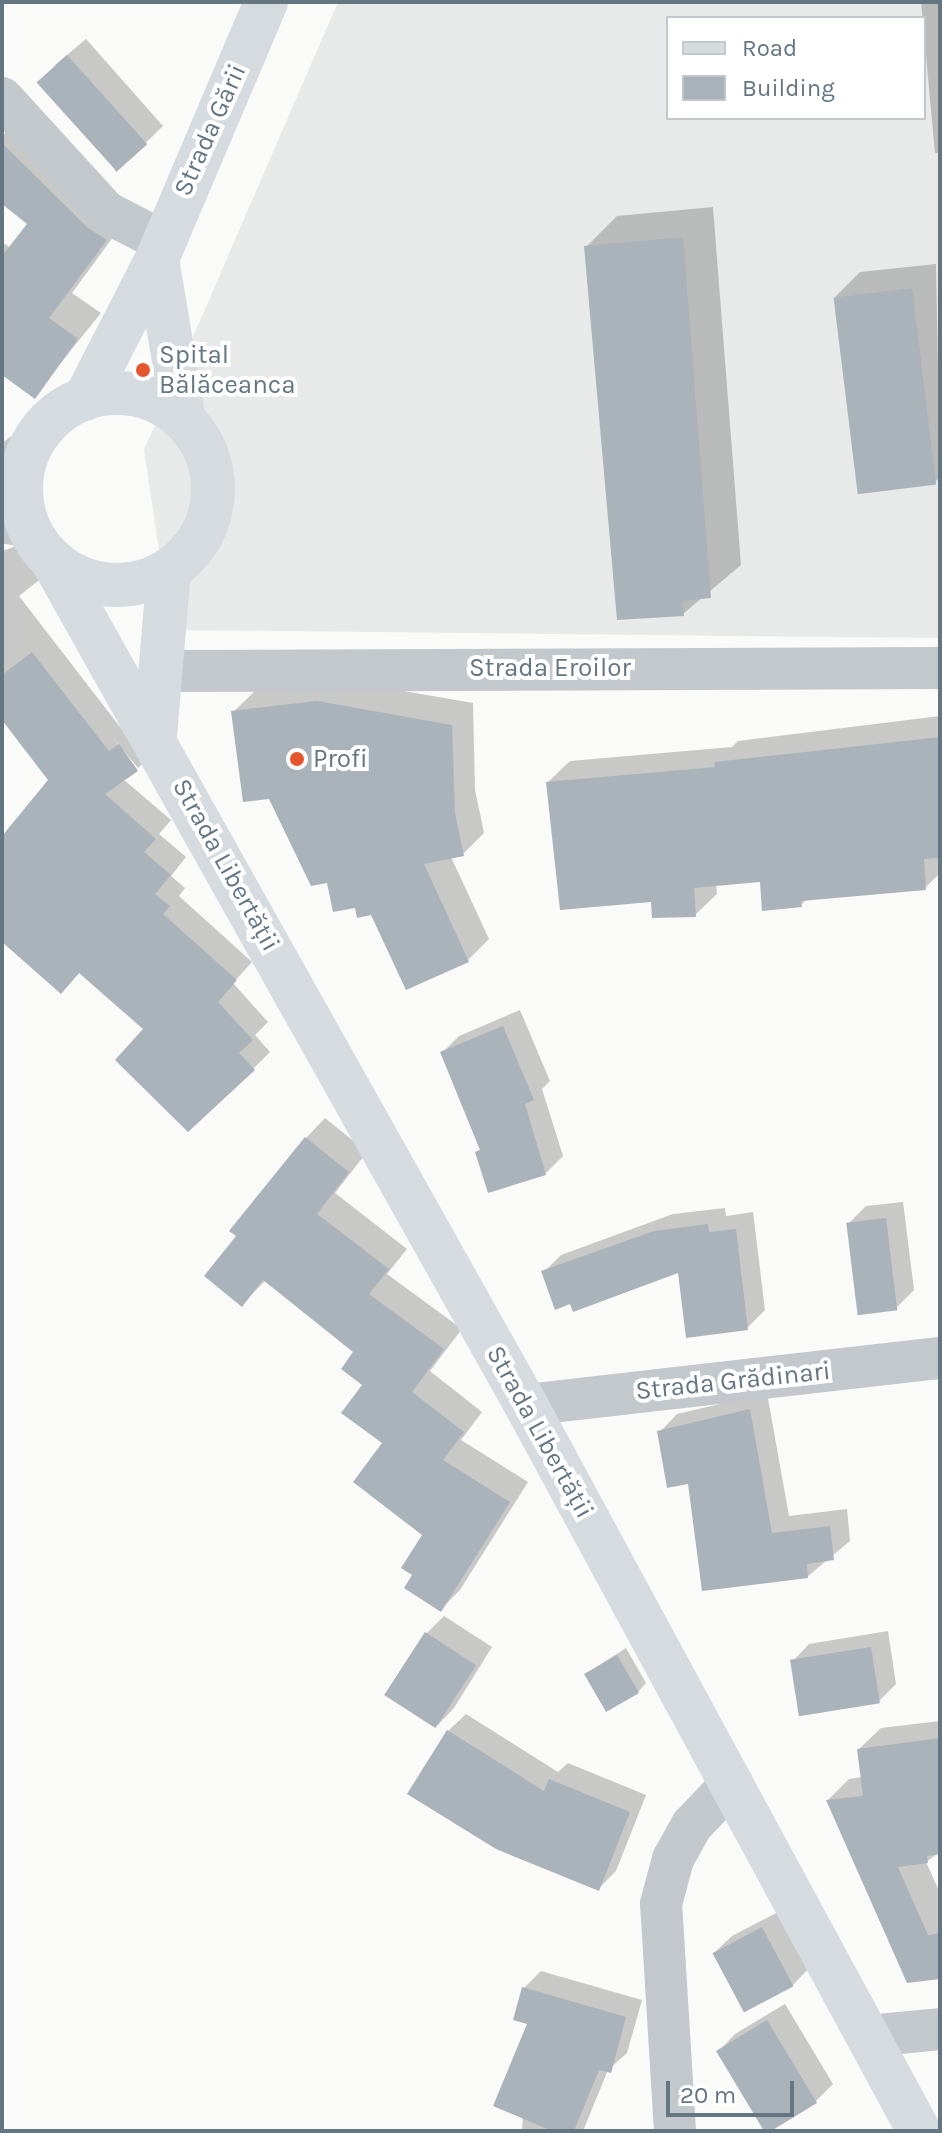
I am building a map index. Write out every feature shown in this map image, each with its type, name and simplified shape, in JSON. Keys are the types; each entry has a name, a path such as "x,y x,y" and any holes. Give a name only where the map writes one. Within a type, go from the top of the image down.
{"main road":[{"name":"Strada Gării","path":"85,399 159,250 266,2"},
{"path":"28,536 73,575 109,585 146,581 169,570 202,534 211,511 209,462 184,420 159,250"},
{"path":"85,399 138,395 184,420"},
{"name":"Strada Libertății","path":"85,399 62,410 16,459 22,475 28,536 155,736 526,1405 919,2131"},
{"path":"155,736 169,570"}],"street":[{"path":"2,98 106,212 159,250"},
{"name":"Strada Eroilor","path":"160,671 940,668"},
{"name":"Strada Grădinari","path":"526,1405 940,1358"},
{"path":"675,2131 661,1904 673,1859 692,1825 732,1783"},
{"path":"869,2036 940,2029"}],"shaded area":[{"path":"338,2 940,2 940,638 171,630 144,450"}],"building":[{"path":"67,55 147,144 117,172 37,82"},
{"path":"2,143 88,228 107,240 49,318 78,339 35,399 2,375 2,256 27,224 2,204"},
{"path":"683,237 711,598 682,601 684,616 617,620 584,246"},
{"path":"912,288 936,485 858,494 834,298"},
{"path":"32,652 109,751 119,744 138,771 105,794 156,839 144,852 171,875 155,894 170,906 163,914 237,980 218,1002 253,1040 239,1053 255,1070 188,1132 115,1060 143,1029 79,973 61,994 2,942 2,836 48,780 2,720 2,675"},
{"path":"317,701 452,725 455,813 464,856 424,864 469,962 406,990 371,915 357,918 355,908 333,912 327,883 311,886 269,799 243,802 231,711"},
{"path":"940,737 940,858 924,859 926,890 801,901 802,907 762,911 760,882 694,888 696,917 652,918 651,902 560,910 546,782 715,767 714,762"},
{"path":"503,1026 534,1100 525,1104 546,1175 488,1193 475,1152 480,1150 440,1052"},
{"path":"305,1137 349,1172 317,1214 389,1269 369,1294 444,1349 412,1392 464,1432 443,1460 510,1502 441,1612 404,1588 412,1575 401,1568 422,1535 353,1482 382,1443 341,1413 362,1385 341,1369 353,1352 263,1280 242,1307 204,1276 236,1236 229,1231"},
{"path":"886,1218 897,1310 858,1315 846,1223"},
{"path":"708,1224 709,1232 736,1229 748,1330 686,1338 678,1273 573,1312 570,1304 555,1310 541,1271 654,1231"},
{"path":"750,1409 772,1533 830,1526 834,1560 807,1564 808,1578 702,1591 688,1484 667,1488 657,1431"},
{"path":"425,1632 476,1665 435,1728 384,1695"},
{"path":"871,1647 880,1703 799,1716 790,1660"},
{"path":"617,1655 639,1693 606,1712 584,1674"},
{"path":"447,1730 544,1791 549,1779 630,1812 599,1891 496,1849 407,1794"},
{"path":"940,1738 940,1854 927,1856 928,1863 898,1867 928,1935 940,1933 940,1979 907,1983 826,1800 863,1796 857,1749"},
{"path":"762,1927 793,1986 744,2012 713,1953"},
{"path":"522,1987 626,2017 611,2073 599,2070 574,2131 552,2131 493,2106 527,2024 513,2020"},
{"path":"767,2020 817,2103 771,2131 764,2131 716,2051"}],"place":[{"name":"Spital Bălăceanca","path":"143,370"},
{"name":"Profi","path":"297,759"}]}
